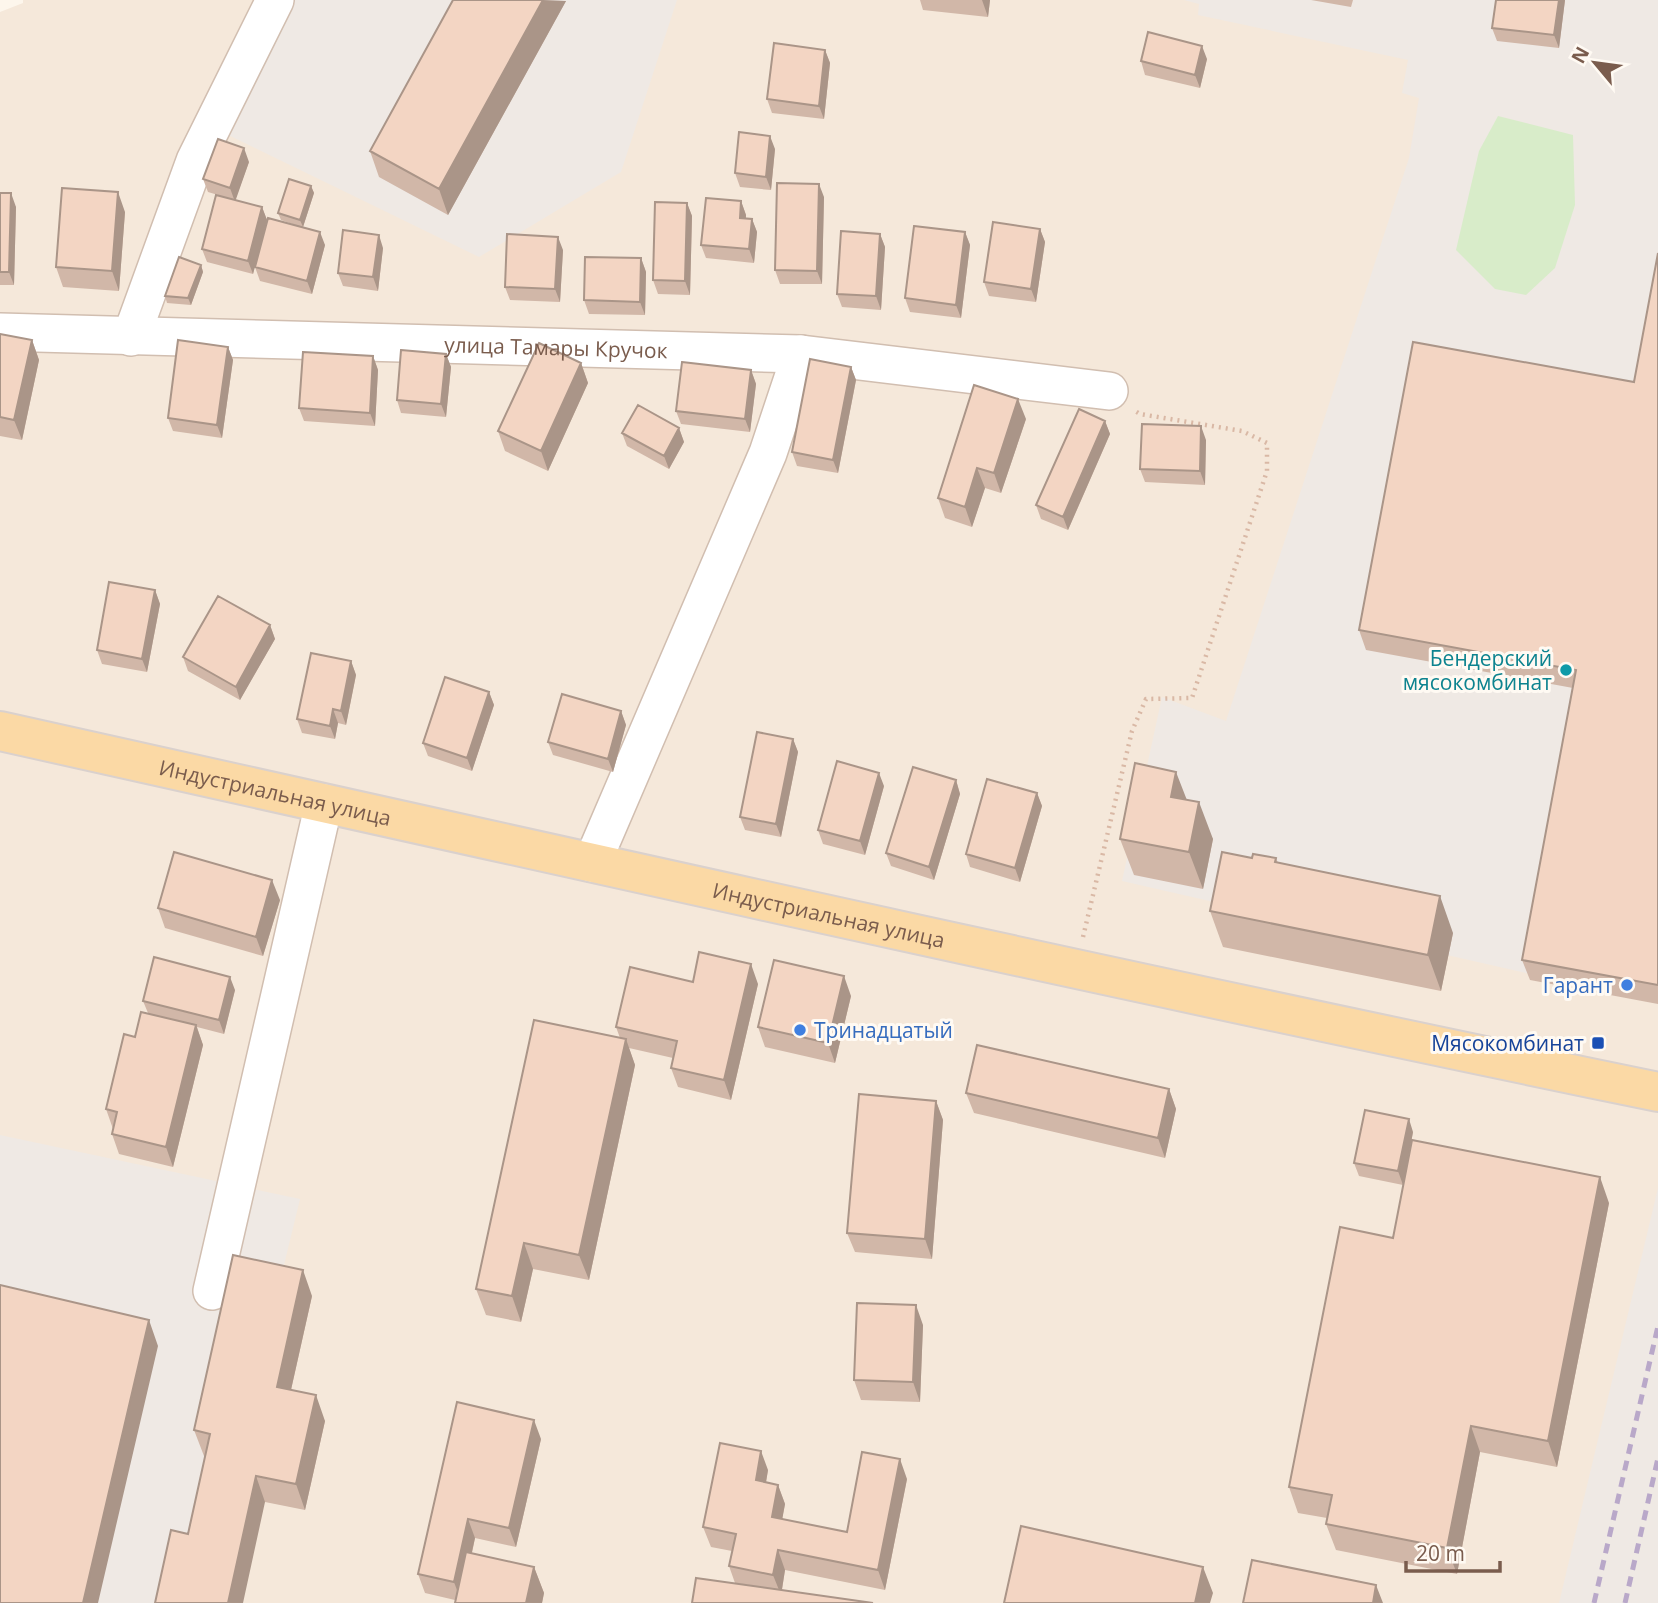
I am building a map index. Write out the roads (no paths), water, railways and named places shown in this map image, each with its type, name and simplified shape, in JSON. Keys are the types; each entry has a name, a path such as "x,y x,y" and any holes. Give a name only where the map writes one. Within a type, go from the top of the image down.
{"main road":[{"name":"Индустриальная улица","path":"0,731 1357,1030 1658,1091"}],"street":[{"path":"131,337 195,161 275,0"},
{"name":"улица Тамары Кручок","path":"0,332 801,354 1109,391"},
{"path":"592,863 768,453 801,354"},
{"path":"212,1291 324,803"}],"railway":[{"path":"1594,1603 1658,1326"},
{"path":"1625,1603 1658,1458"}],"place":[{"name":"Бендерский мясокомбинат","path":"1566,670"},
{"name":"Гарант","path":"1627,985"},
{"name":"Тринадцатый","path":"800,1030"},
{"name":"Мясокомбинат","path":"1598,1043"}]}
